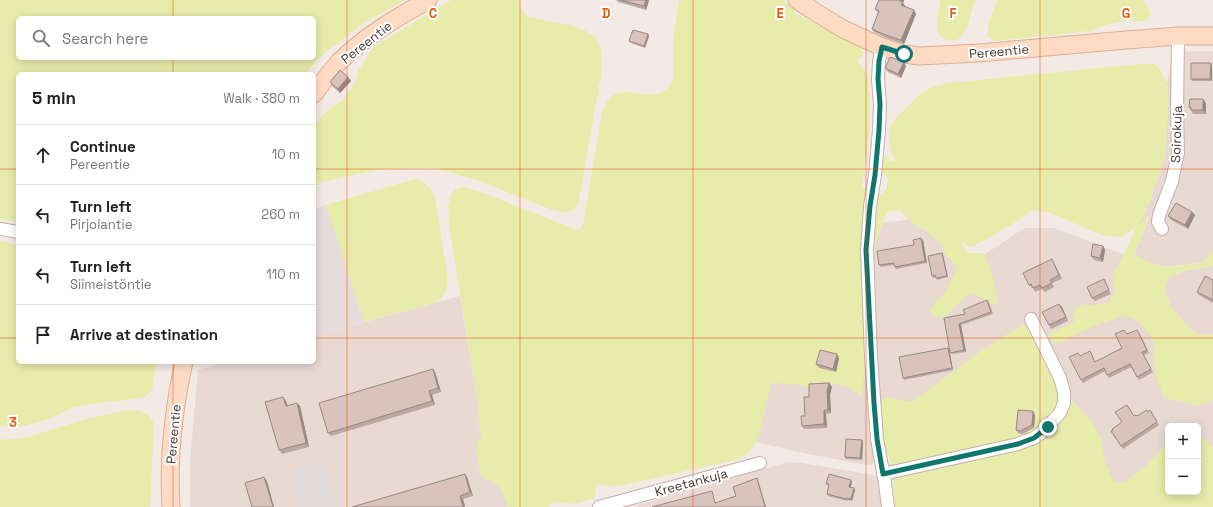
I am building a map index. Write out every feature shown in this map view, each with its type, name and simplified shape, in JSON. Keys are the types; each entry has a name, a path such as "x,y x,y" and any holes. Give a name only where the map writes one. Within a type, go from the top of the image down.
{"street":[{"name":"Pereentie","path":"316,91 338,63 364,40 385,25 428,0"},
{"name":"Pereentie","path":"798,0 843,29 882,47 904,54 919,56 979,53 1178,36 1213,36"},
{"name":"Soirokuja","path":"1162,229 1158,222 1159,215 1172,181 1178,153 1178,36"},
{"path":"882,47 879,61 878,79 880,104 879,130 866,250 877,439 888,507"},
{"path":"0,229 16,232"},
{"path":"883,474 1018,444 1034,438 1048,427 1063,409 1064,392 1060,378 1031,319"},
{"name":"Pereentie","path":"171,507 170,452 175,406 184,364"},
{"name":"Kreetankuja","path":"600,507 760,463"}],"shaded area":[{"path":"1213,51 1213,251 1202,263 1160,266 1134,255 1150,216 1137,226 1144,215 1164,160 1167,127 1167,83 1173,52"},
{"path":"326,205 364,322 316,335 316,208"},
{"path":"927,217 962,264 977,259 1024,228 1054,228 1133,258 1211,402 1213,397 1213,448 1201,437 1201,423 1165,423 1165,455 1115,490 881,417 872,301 874,224"},
{"path":"1213,266 1213,333 1208,335 1196,334 1173,310 1164,292 1169,277 1188,270"},
{"path":"460,296 478,403 479,426 482,438 476,451 478,455 477,459 481,475 501,488 508,507 190,507 190,461 198,370 218,364 316,364 316,335"},
{"path":"867,356 874,459 873,464 867,465 793,451 757,442 771,383"},
{"path":"322,462 336,507 301,507 291,471"},
{"path":"788,462 803,463 873,475 879,479 882,507 631,507"}],"green space":[{"path":"0,0 406,0 365,22 321,56 307,72 16,72 16,222 0,219"},
{"path":"451,0 520,0 521,8 528,17 570,25 586,31 596,37 601,50 602,70 578,205 574,210 567,213 560,212 482,182 436,168 380,169 316,184 316,123 325,113 342,101 355,83 358,71 373,47"},
{"path":"679,0 782,0 792,8 795,13 862,49 864,52 857,61 868,76 870,96 870,128 862,187 877,196 886,189 888,185 888,179 882,172 885,154 890,161 895,161 889,143 890,130 893,122 916,98 929,89 948,83 1140,64 1154,64 1159,68 1167,83 1168,92 1164,160 1144,215 1138,225 1150,215 1134,254 1154,264 1171,267 1202,263 1213,251 1213,266 1188,270 1169,277 1164,292 1173,310 1196,334 1208,335 1213,333 1213,397 1211,402 1195,406 1164,398 1155,373 1154,347 1151,336 1141,324 1133,318 1123,316 1094,326 1070,337 1061,343 1053,342 1048,334 1074,322 1074,311 1081,304 1092,306 1109,302 1115,291 1113,278 1115,270 1136,227 1122,237 1104,236 1048,212 1032,210 1016,222 974,246 970,247 961,242 967,253 984,253 991,271 998,303 993,305 989,302 986,303 981,297 971,293 943,318 937,317 929,312 934,303 945,292 957,269 945,254 939,243 928,232 916,226 899,210 887,212 877,239 875,254 862,266 867,356 861,396 848,387 828,382 813,384 809,388 795,384 771,383 757,442 746,455 736,460 623,485 608,486 597,484 594,498 571,504 557,501 548,507 508,507 501,488 481,475 477,459 477,440 482,438 479,426 478,403 450,233 448,207 450,196 454,190 462,187 468,188 576,230 580,229 583,224 602,114 607,102 610,98 617,94 625,92 651,94 660,93 667,89 673,80 674,30"},
{"path":"940,0 975,0 964,33 957,40 942,38 939,33 937,21"},
{"path":"997,0 1143,0 1151,13 1147,20 1144,21 1123,21 1089,31 995,41 987,35 989,23"},
{"path":"415,179 425,183 435,196 447,274 446,290 437,302 364,322 326,205"},
{"path":"0,241 16,245 16,364 157,364 152,391 145,397 71,408 49,419 21,427 0,426"},
{"path":"1024,323 1046,359 1059,387 1091,420 1101,437 1105,461 1114,483 1125,482 1147,465 1165,445 1165,495 1201,495 1201,437 1213,448 1213,507 895,507 890,463 879,420 881,403 886,397 912,402 972,357"},
{"path":"137,410 149,415 154,424 150,507 0,507 0,440 28,437 86,419 123,411"}],"building":[{"path":"620,0 646,0 644,6"},
{"path":"879,0 900,0 903,2 901,5 914,10 901,40 872,29 879,11 875,9"},
{"path":"633,30 648,34 644,46 629,41"},
{"path":"890,57 904,62 898,74 885,68"},
{"path":"1191,63 1211,63 1210,79 1191,79"},
{"path":"340,70 348,77 338,89 330,82"},
{"path":"1190,99 1203,99 1203,110 1191,110 1191,107 1189,107"},
{"path":"1176,203 1192,212 1185,225 1168,216"},
{"path":"921,238 925,261 895,267 894,263 879,265 877,251 914,245 913,240"},
{"path":"1093,244 1103,246 1100,258 1091,256"},
{"path":"942,253 947,276 936,278 935,275 932,276 928,256"},
{"path":"1052,259 1059,275 1050,280 1052,283 1042,288 1040,285 1033,288 1031,284 1029,285 1023,273"},
{"path":"1205,276 1213,280 1213,300 1197,292"},
{"path":"1104,279 1109,290 1092,298 1087,287"},
{"path":"987,300 991,312 959,324 964,350 950,353 944,318 965,314 963,310"},
{"path":"1059,304 1066,317 1049,325 1042,312"},
{"path":"1124,330 1127,334 1137,330 1147,350 1142,352 1151,369 1137,377 1130,364 1107,375 1104,368 1081,380 1069,357 1078,353 1080,356 1090,351 1095,362 1122,348 1115,334"},
{"path":"948,348 952,368 903,378 899,357"},
{"path":"820,350 837,354 833,369 816,364"},
{"path":"433,369 438,388 429,391 432,401 328,433 319,403"},
{"path":"829,383 827,391 828,410 824,410 824,424 802,426 801,416 805,416 804,397 809,397 809,384"},
{"path":"283,397 286,406 297,403 306,443 279,450 265,402"},
{"path":"1127,405 1134,416 1150,410 1157,422 1121,446 1111,431 1122,422 1115,412"},
{"path":"1018,410 1033,411 1032,425 1020,431 1016,430"},
{"path":"846,439 862,440 860,458 845,457"},
{"path":"465,474 470,492 460,496 463,507 352,507"},
{"path":"829,474 851,480 849,487 854,488 851,499 827,494 829,484 826,484"},
{"path":"264,477 273,507 252,507 245,483"},
{"path":"757,478 765,507 652,507 712,491 715,503 736,496 733,487"}],"route":[{"path":"904,54 882,47 879,61 879,130 866,250 874,403 877,439 883,474 1018,444 1034,438 1048,427"}]}
